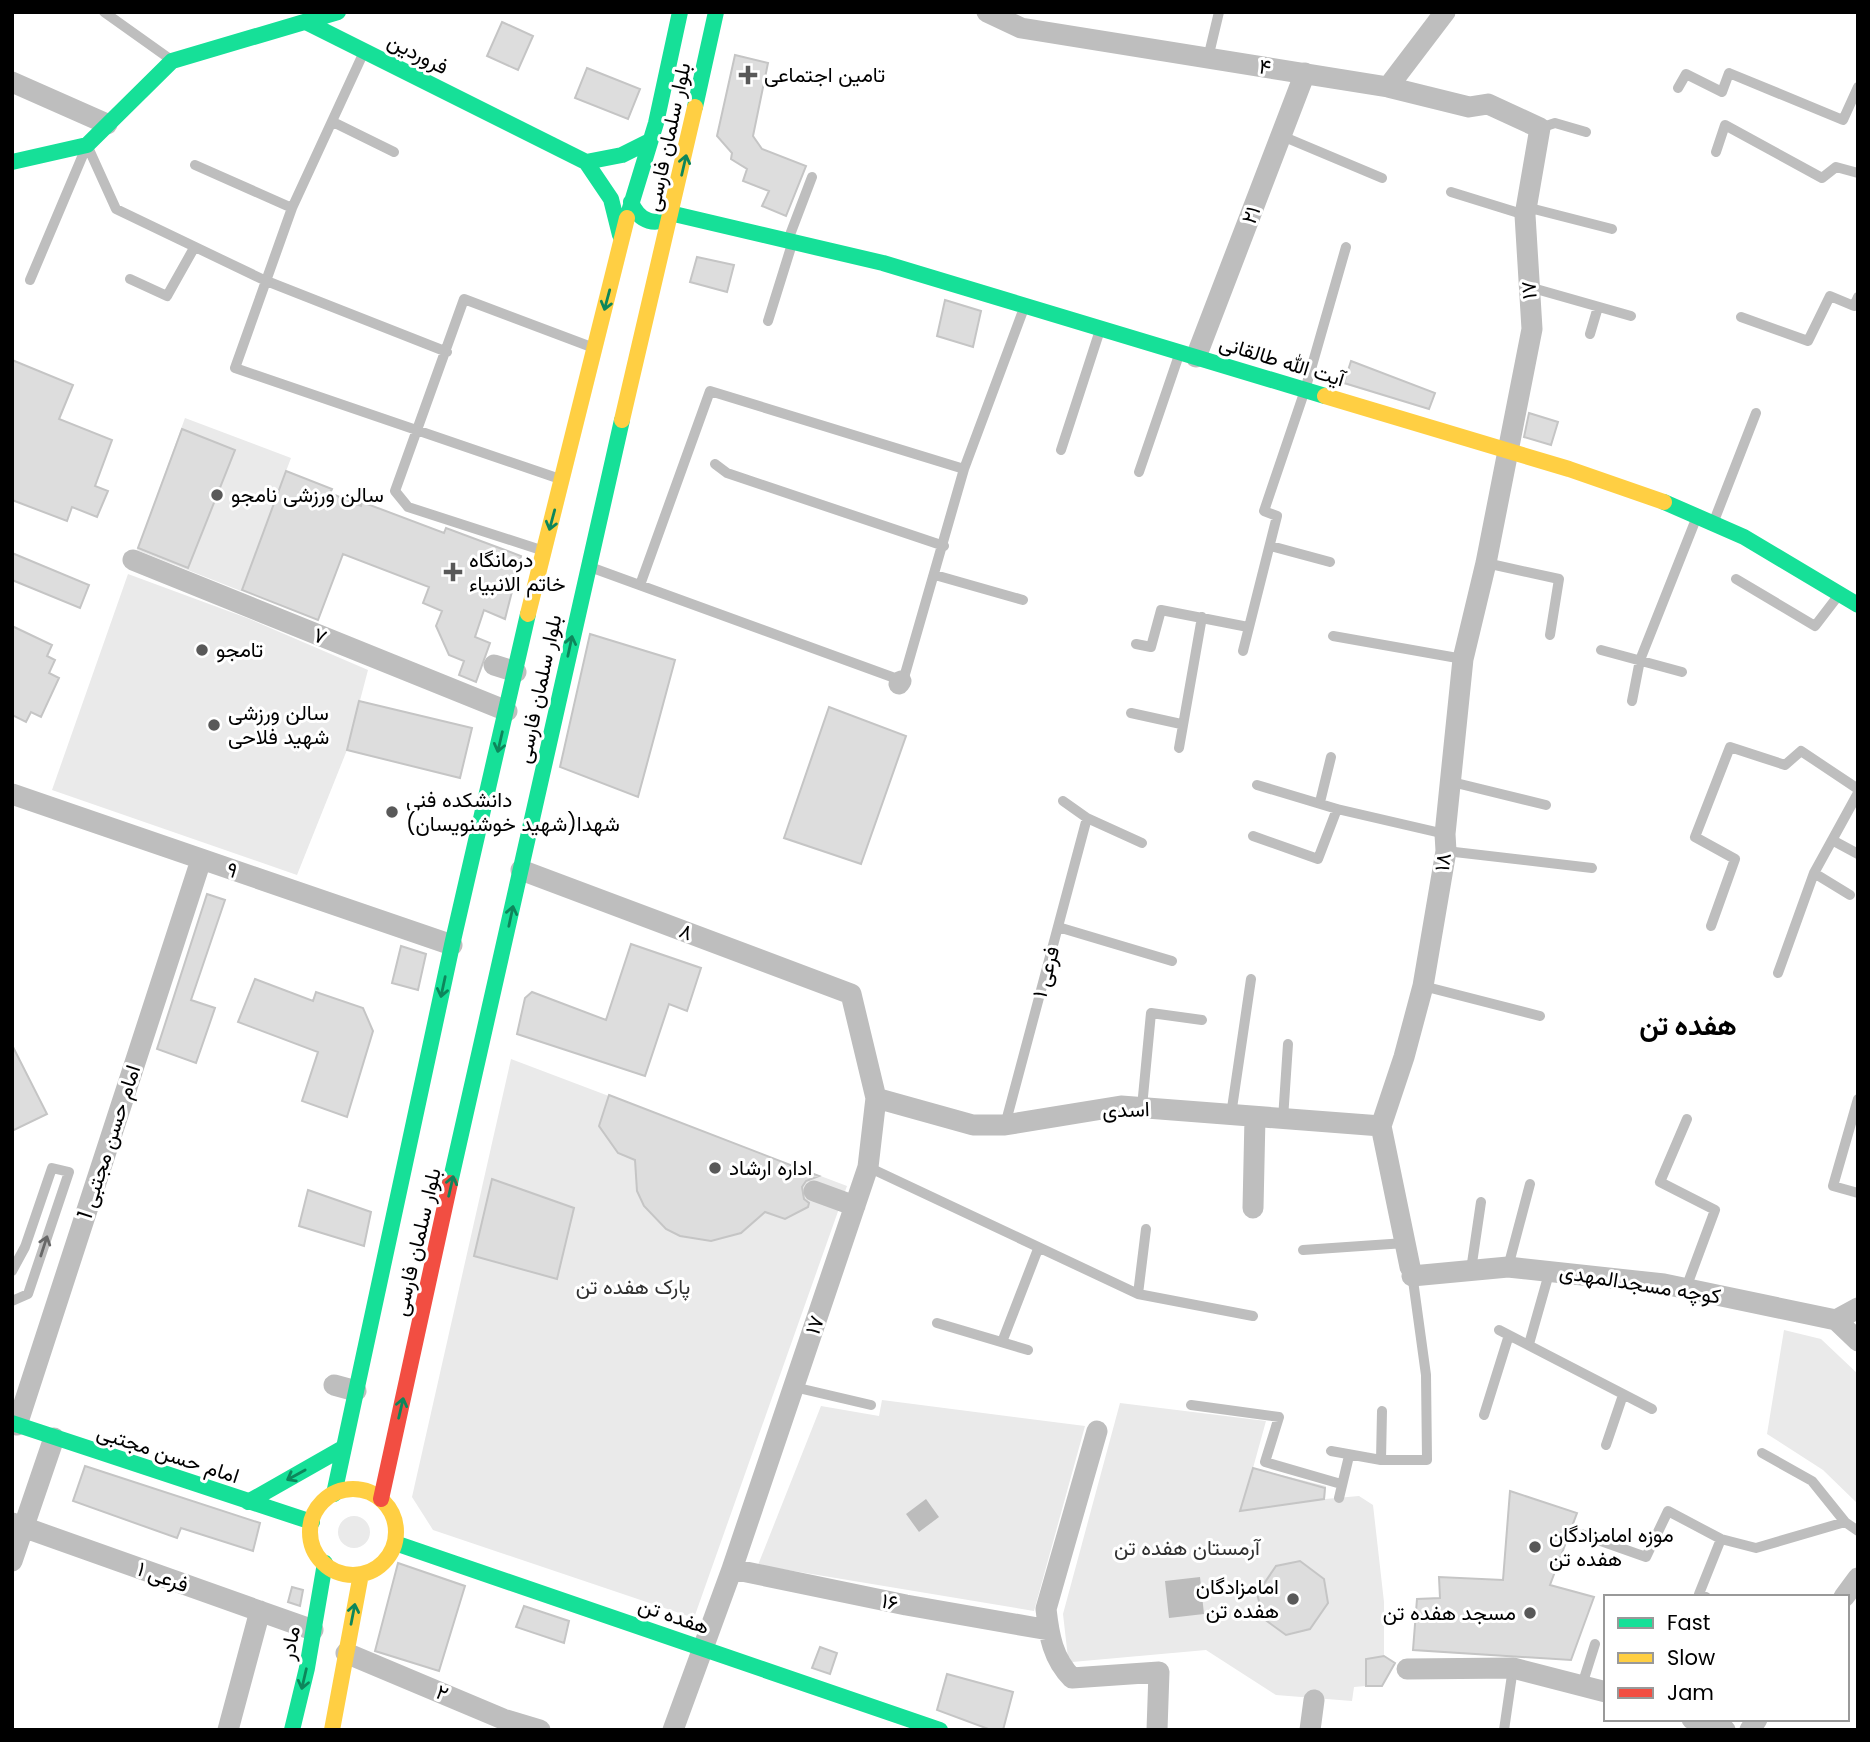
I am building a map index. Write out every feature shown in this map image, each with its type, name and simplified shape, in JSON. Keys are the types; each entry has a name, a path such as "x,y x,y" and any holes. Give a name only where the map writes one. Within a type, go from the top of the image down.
{"main road":[{"path":"12,162 87,145 172,61 338,12"},
{"name":"بلوار سلمان فارسی","path":"334,1494 452,945 543,551 631,202 650,141 680,12"},
{"name":"بلوار سلمان فارسی","path":"381,1499 521,870 567,683 588,566 674,214 716,12"},
{"name":"فروردین","path":"306,22 586,162"},
{"path":"621,244 611,199 586,162 622,155 650,141"},
{"path":"631,202 637,215 649,223 663,222 674,214"},
{"name":"آیت الله طالقانی","path":"674,214 985,284 1025,306 1305,390 1385,410 1513,448 1658,499 1744,537 1858,605"},
{"path":"616,265 638,256 653,265 658,278"},
{"name":"امام حسن مجتبی","path":"14,1424 151,1476 312,1522"},
{"path":"241,1503 345,1443 368,1456 392,1450"},
{"path":"358,1489 381,1499 394,1519 395,1543 382,1563 361,1574 335,1571 325,1563 312,1544 312,1522 324,1501 334,1494 358,1489"},
{"name":"هفده تن","path":"395,1543 940,1730"},
{"name":"مادر","path":"292,1730 325,1563"},
{"path":"332,1730 361,1574"}],"street":[{"name":"۴","path":"986,12 1021,28 1388,87 1469,107 1488,104 1540,128"},
{"path":"1388,87 1445,12"},
{"name":"۲۱","path":"1188,355 1282,136 1306,73"},
{"path":"12,82 107,124"},
{"name":"۱۷","path":"1513,448 1532,329 1525,211 1540,128"},
{"name":"۱۸","path":"1381,1126 1404,1057 1423,986 1446,842 1463,659 1513,448"},
{"name":"۷","path":"133,560 185,575 249,613 277,612 507,711"},
{"path":"494,666 516,672"},
{"name":"۹","path":"12,794 452,945"},
{"name":"امام حسن مجتبی 1","path":"14,1424 201,860"},
{"name":"۸","path":"521,870 738,942 851,994"},
{"name":"۱۷","path":"703,1648 868,1167 876,1098 851,994"},
{"name":"اسدی","path":"876,1098 973,1125 1005,1125 1121,1106 1381,1126"},
{"path":"1253,1208 1255,1117"},
{"path":"1381,1126 1411,1272"},
{"path":"814,1191 855,1206"},
{"name":"کوچه مسجدالمهدی","path":"1411,1272 1508,1267 1550,1270 1600,1280 1686,1289 1722,1305 1836,1320"},
{"path":"1858,1308 1836,1320 1858,1341"},
{"path":"334,1385 356,1391"},
{"path":"1097,1431 1046,1609 1048,1630 1058,1664 1073,1678 1159,1672 1157,1730"},
{"path":"12,1561 18,1525 54,1438"},
{"name":"فرعی ۱","path":"18,1525 313,1630"},
{"name":"۱۶","path":"732,1569 906,1605 1048,1630"},
{"path":"1845,1595 1858,1578"},
{"path":"228,1730 260,1611"},
{"path":"675,1729 703,1648"},
{"name":"۲","path":"346,1653 500,1724 540,1730"},
{"path":"1407,1669 1513,1668 1604,1691"},
{"path":"1310,1730 1314,1700"},
{"path":"1698,1721 1726,1730"}],"lane":[{"path":"104,12 172,61"},
{"path":"1209,58 1219,12"},
{"path":"365,51 292,208 264,280 235,369 563,480"},
{"path":"1678,88 1686,74 1722,92 1729,74 1843,120 1858,87"},
{"path":"333,122 394,152"},
{"path":"1540,128 1555,123 1586,132"},
{"path":"1716,152 1725,125 1822,178 1836,167 1858,173"},
{"path":"1282,136 1382,178"},
{"path":"87,145 116,209 264,280 447,352"},
{"path":"30,280 87,145"},
{"path":"195,165 292,208"},
{"path":"768,321 813,177"},
{"path":"1451,192 1612,229"},
{"path":"1242,651 1277,516 1264,510 1305,390 1346,247"},
{"path":"130,279 167,296 194,248"},
{"path":"1529,287 1631,316"},
{"path":"1741,317 1808,341 1830,296 1854,306 1858,297"},
{"path":"543,551 408,507 396,491 464,299 595,348"},
{"path":"588,566 901,682 944,546 964,469 1025,306"},
{"path":"1590,334 1598,307"},
{"path":"1061,450 1100,329"},
{"path":"1139,472 1188,355"},
{"path":"640,585 710,391 964,469"},
{"path":"1713,523 1756,414"},
{"path":"715,464 727,473 944,546"},
{"path":"1632,701 1640,660 1698,517"},
{"path":"1271,547 1329,562"},
{"path":"1486,563 1559,579 1550,635"},
{"path":"935,575 1023,600"},
{"path":"1736,579 1815,626 1840,594"},
{"path":"1136,644 1151,648 1161,610 1248,627"},
{"path":"1179,748 1181,723 1202,617"},
{"path":"1333,636 1463,659"},
{"path":"1601,650 1682,672"},
{"path":"1131,713 1181,723"},
{"path":"1711,926 1735,859 1695,837 1731,747 1785,765 1801,751 1858,791 1815,873 1778,973"},
{"path":"1320,802 1331,757"},
{"path":"1452,782 1546,805"},
{"path":"1257,785 1446,842 1592,868"},
{"path":"1063,801 1087,818 1142,843"},
{"path":"1252,836 1318,859 1337,809"},
{"name":"فرعی ۱","path":"1005,1125 1087,818"},
{"path":"1832,840 1858,854"},
{"path":"1815,873 1850,895"},
{"path":"1058,927 1172,961"},
{"path":"1231,1115 1251,979"},
{"path":"1423,986 1540,1016"},
{"path":"1142,1107 1151,1013 1202,1020"},
{"path":"1283,1119 1288,1044"},
{"path":"1858,1098 1833,1186 1858,1193"},
{"path":"1686,1289 1715,1210 1660,1182 1687,1119"},
{"path":"868,1167 1138,1294 1253,1316"},
{"path":"12,1270 24,1247 52,1168 69,1172 28,1294 12,1301"},
{"path":"1508,1267 1530,1184"},
{"path":"1471,1270 1481,1202"},
{"path":"1138,1294 1146,1229"},
{"path":"1303,1250 1405,1243"},
{"path":"1002,1342 1038,1249"},
{"path":"1529,1344 1550,1270"},
{"path":"1331,1451 1381,1460 1427,1460 1426,1375 1411,1272"},
{"path":"937,1324 1028,1350"},
{"path":"1484,1415 1504,1332 1652,1409"},
{"path":"794,1387 870,1405"},
{"path":"1606,1445 1623,1395"},
{"path":"1191,1405 1279,1417 1265,1462 1341,1484"},
{"path":"1381,1460 1382,1411"},
{"path":"1762,1453 1812,1481 1845,1522 1858,1531"},
{"path":"1339,1498 1349,1456"},
{"path":"1580,1534 1646,1557 1668,1511 1721,1539 1756,1548 1845,1522"},
{"path":"1701,1595 1699,1594 1721,1539"},
{"path":"1582,1685 1595,1644"},
{"path":"1504,1730 1513,1668"}],"green space":[{"name":"سالن ورزشی نامجو","path":"185,418 291,458 241,591 137,550"},
{"name":"سالن ورزشی شهید فلاحی","path":"128,574 247,618 368,670 347,750 297,875 52,790"},
{"name":"پارک هفده تن","path":"511,1059 847,1186 694,1618 433,1530 412,1497"},
{"path":"1784,1330 1821,1339 1858,1374 1858,1504 1823,1470 1767,1434"},
{"path":"882,1400 1085,1426 1034,1611 758,1565 821,1406 879,1416"},
{"name":"آرمستان هفده تن","path":"1120,1403 1266,1421 1253,1468 1326,1486 1325,1499 1359,1496 1373,1505 1384,1602 1384,1656 1366,1659 1366,1686 1354,1687 1352,1701 1276,1695 1206,1650 1072,1662 1068,1658 1063,1614"},
{"path":"354,1516 365,1521 370,1532 365,1543 354,1548 343,1543 338,1532 343,1521"}],"shaded area":[{"path":"926,1499 939,1517 919,1532 906,1514"},
{"path":"1200,1577 1204,1614 1169,1618 1165,1581"}],"building":[{"path":"502,22 533,36 518,70 487,56"},
{"path":"735,55 768,63 753,136 762,149 806,166 786,216 762,206 769,191 743,181 747,169 731,159 732,153 717,136"},
{"path":"587,68 640,89 628,119 575,98"},
{"path":"697,257 734,265 727,292 690,282"},
{"path":"945,300 981,311 973,347 937,336"},
{"path":"12,360 73,385 59,419 112,440 95,486 108,491 97,517 72,507 67,521 12,500"},
{"path":"1351,361 1435,393 1429,409 1344,383"},
{"path":"1529,413 1558,422 1551,445 1524,437"},
{"path":"182,429 235,450 188,568 138,548"},
{"path":"286,471 332,489 330,493 361,506 362,502 444,533 446,528 521,556 505,619 484,610 475,637 490,643 476,682 459,675 464,661 449,655 436,626 442,611 423,603 429,587 343,554 318,620 242,590"},
{"path":"12,553 89,585 80,608 12,580"},
{"path":"12,626 52,645 47,656 55,660 49,673 59,678 41,717 31,712 26,722 12,715"},
{"path":"590,634 675,660 638,797 560,767"},
{"path":"359,701 472,728 460,778 347,750"},
{"path":"829,707 906,736 861,864 784,838"},
{"path":"207,894 225,900 191,1000 215,1008 196,1063 157,1049"},
{"path":"631,944 701,968 687,1011 669,1004 645,1076 517,1034 525,998 532,992 606,1020"},
{"path":"401,946 426,954 418,990 392,983"},
{"path":"255,979 313,1001 316,992 363,1008 373,1031 347,1117 302,1101 318,1052 238,1022"},
{"path":"12,1045 47,1114 12,1131"},
{"name":"اداره ارشاد","path":"609,1095 819,1176 806,1181 802,1187 804,1199 809,1203 808,1207 785,1219 765,1212 741,1233 711,1241 680,1236 666,1229 644,1206 637,1191 635,1160 618,1153 599,1126"},
{"path":"492,1179 574,1208 557,1279 474,1256"},
{"path":"308,1190 371,1212 364,1246 299,1226"},
{"path":"85,1466 260,1523 253,1551 181,1528 177,1538 73,1501"},
{"path":"1253,1468 1325,1488 1324,1499 1240,1511"},
{"path":"1510,1491 1577,1513 1550,1585 1594,1597 1571,1660 1413,1650 1417,1599 1440,1598 1439,1577 1503,1580"},
{"name":"امامزادگان هفده تن","path":"1300,1561 1324,1579 1328,1603 1310,1629 1286,1635 1264,1619 1257,1594 1276,1566"},
{"path":"398,1563 465,1586 439,1671 375,1651"},
{"path":"292,1587 303,1590 300,1606 288,1602"},
{"path":"524,1606 569,1621 564,1643 516,1627"},
{"path":"820,1647 837,1653 830,1674 812,1668"},
{"path":"1384,1656 1395,1663 1382,1686 1366,1686 1366,1659"},
{"path":"947,1674 1013,1692 1003,1730 991,1730 937,1710"}],"traffic: fast":[{"path":"12,162 87,145 172,61 338,12"},
{"path":"627,218 656,123 680,12"},
{"path":"695,107 716,12"},
{"path":"306,22 586,162 611,199 620,235"},
{"path":"586,162 622,155 650,141"},
{"path":"631,202 634,209 649,221 661,221 674,214 883,263 1325,396"},
{"path":"450,1183 622,420"},
{"path":"1664,502 1744,537 1858,605"},
{"path":"334,1494 452,945 528,614"},
{"path":"12,1423 312,1522"},
{"path":"248,1502 343,1448"},
{"path":"395,1543 940,1730"},
{"path":"292,1730 307,1668 325,1563"}],"traffic: slow":[{"path":"622,420 695,107"},
{"path":"528,614 627,218"},
{"path":"1325,396 1569,469 1664,502"},
{"path":"353,1489 369,1493 383,1502 392,1516 396,1532 392,1548 383,1562 369,1571 353,1575 337,1571 323,1562 314,1548 310,1532 314,1516 323,1502 337,1493 353,1489"},
{"path":"332,1730 361,1574"}],"traffic: jam":[{"path":"381,1499 450,1183"}],"place":[{"name":"تامین اجتماعی","path":"748,75"},
{"name":"سالن ورزشی نامجو","path":"217,495"},
{"name":"درمانگاه خاتم الانبیاء","path":"453,572"},
{"name":"تامجو","path":"202,650"},
{"name":"سالن ورزشی شهید فلاحی","path":"214,725"},
{"name":"دانشکده فنی شهدا(شهید خوشنویسان)","path":"392,812"},
{"name":"اداره ارشاد","path":"715,1168"},
{"name":"موزه امامزادگان هفده تن","path":"1535,1547"},
{"name":"امامزادگان هفده تن","path":"1293,1599"},
{"name":"مسجد هفده تن","path":"1530,1613"}],"district":[{"name":"هفده تن","path":"1688,1025"}]}
